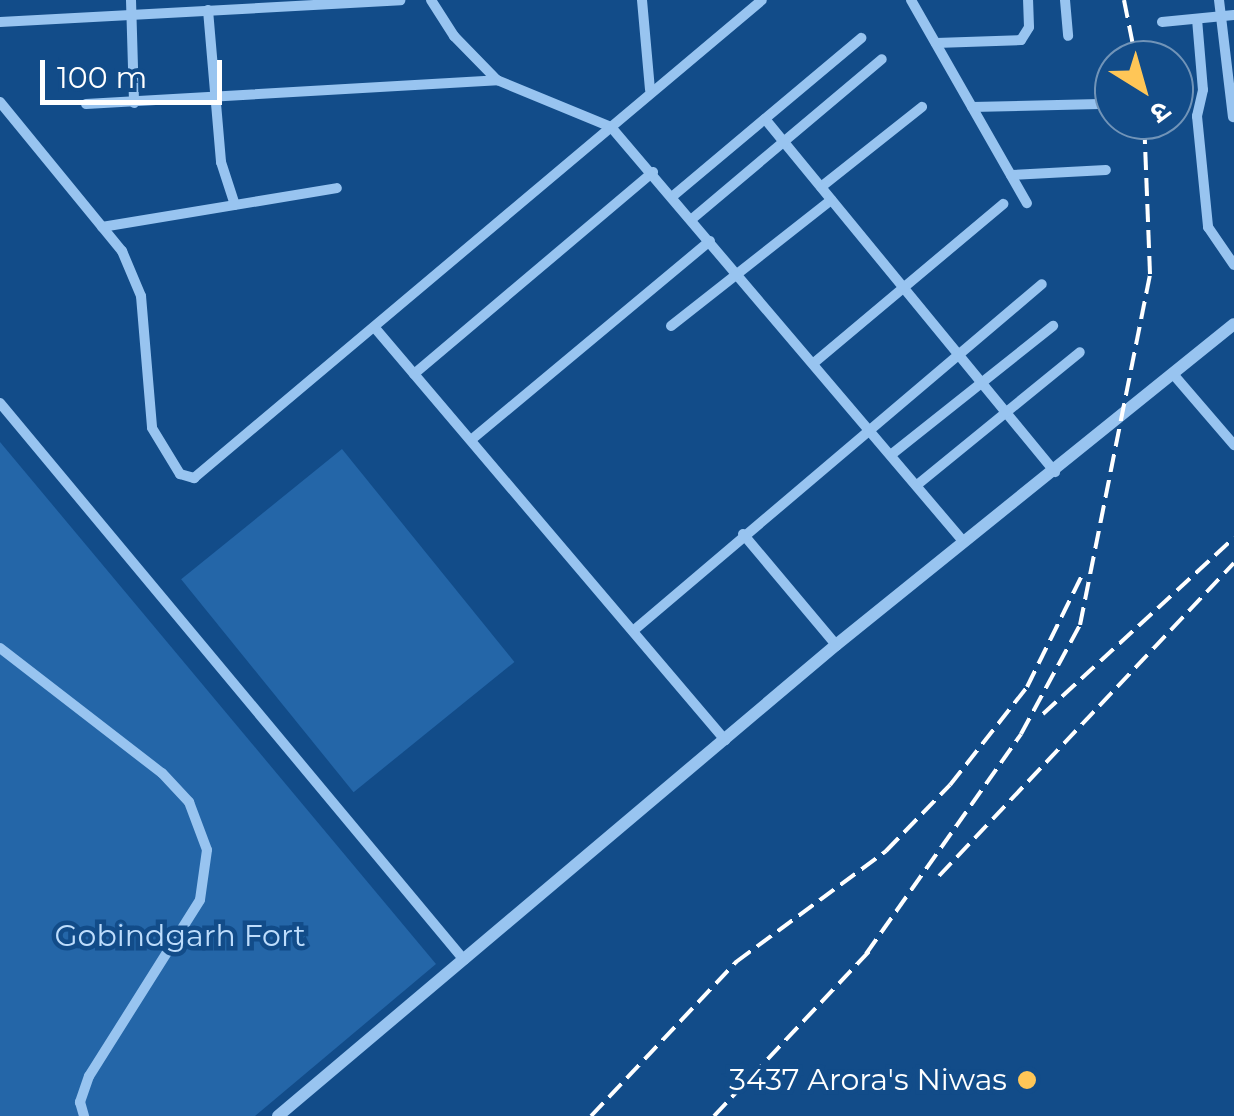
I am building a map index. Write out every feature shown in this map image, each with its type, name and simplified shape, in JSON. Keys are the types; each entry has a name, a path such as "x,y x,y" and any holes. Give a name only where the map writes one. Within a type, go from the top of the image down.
{"street":[{"path":"0,22 131,6 208,10 400,0"},
{"path":"431,0 454,36 497,80 611,127 963,540"},
{"path":"642,0 650,90"},
{"path":"0,102 102,227 134,276 152,428 183,476 200,474 650,90 762,0"},
{"path":"911,0 1028,203"},
{"path":"936,42 1021,40 1029,28 1028,0"},
{"path":"1065,0 1068,36"},
{"path":"1218,0 1233,117"},
{"path":"131,6 134,103"},
{"path":"208,10 221,162 235,204"},
{"path":"1162,22 1234,16"},
{"path":"1197,19 1203,84 1197,116 1208,227 1234,264"},
{"path":"673,196 862,38"},
{"path":"692,219 882,60"},
{"path":"86,104 497,80"},
{"path":"972,107 1094,104"},
{"path":"821,187 922,107"},
{"path":"765,119 1056,472"},
{"path":"1011,174 1106,170"},
{"path":"414,374 653,172"},
{"path":"102,227 337,188"},
{"path":"670,326 831,200"},
{"path":"815,362 1004,204"},
{"path":"471,440 710,240"},
{"path":"634,631 869,426 1042,284"},
{"path":"278,1116 836,645 963,540 1056,472 1234,324"},
{"path":"892,454 1052,326"},
{"path":"375,328 725,740"},
{"path":"917,485 1080,352"},
{"path":"1173,374 1234,444"},
{"path":"0,402 464,960"},
{"path":"743,534 836,645"},
{"path":"0,648 162,773 189,802 207,850 200,900 89,1076 80,1102 84,1116"}],"green space":[{"name":"Gobindgarh Fort","path":"0,442 436,964 255,1116 0,1116"},
{"path":"342,449 514,662 354,792 181,579"}],"railway":[{"path":"1124,0 1132,40"},
{"path":"866,954 1021,734 1080,625 1150,274 1145,140"},
{"path":"1043,714 1234,538"},
{"path":"939,876 1234,563"},
{"path":"591,1116 736,962 886,851 950,785 1027,687 1082,575"},
{"path":"714,1116 874,946"}],"place":[{"name":"3437 Arora's Niwas","path":"1027,1080"}]}
